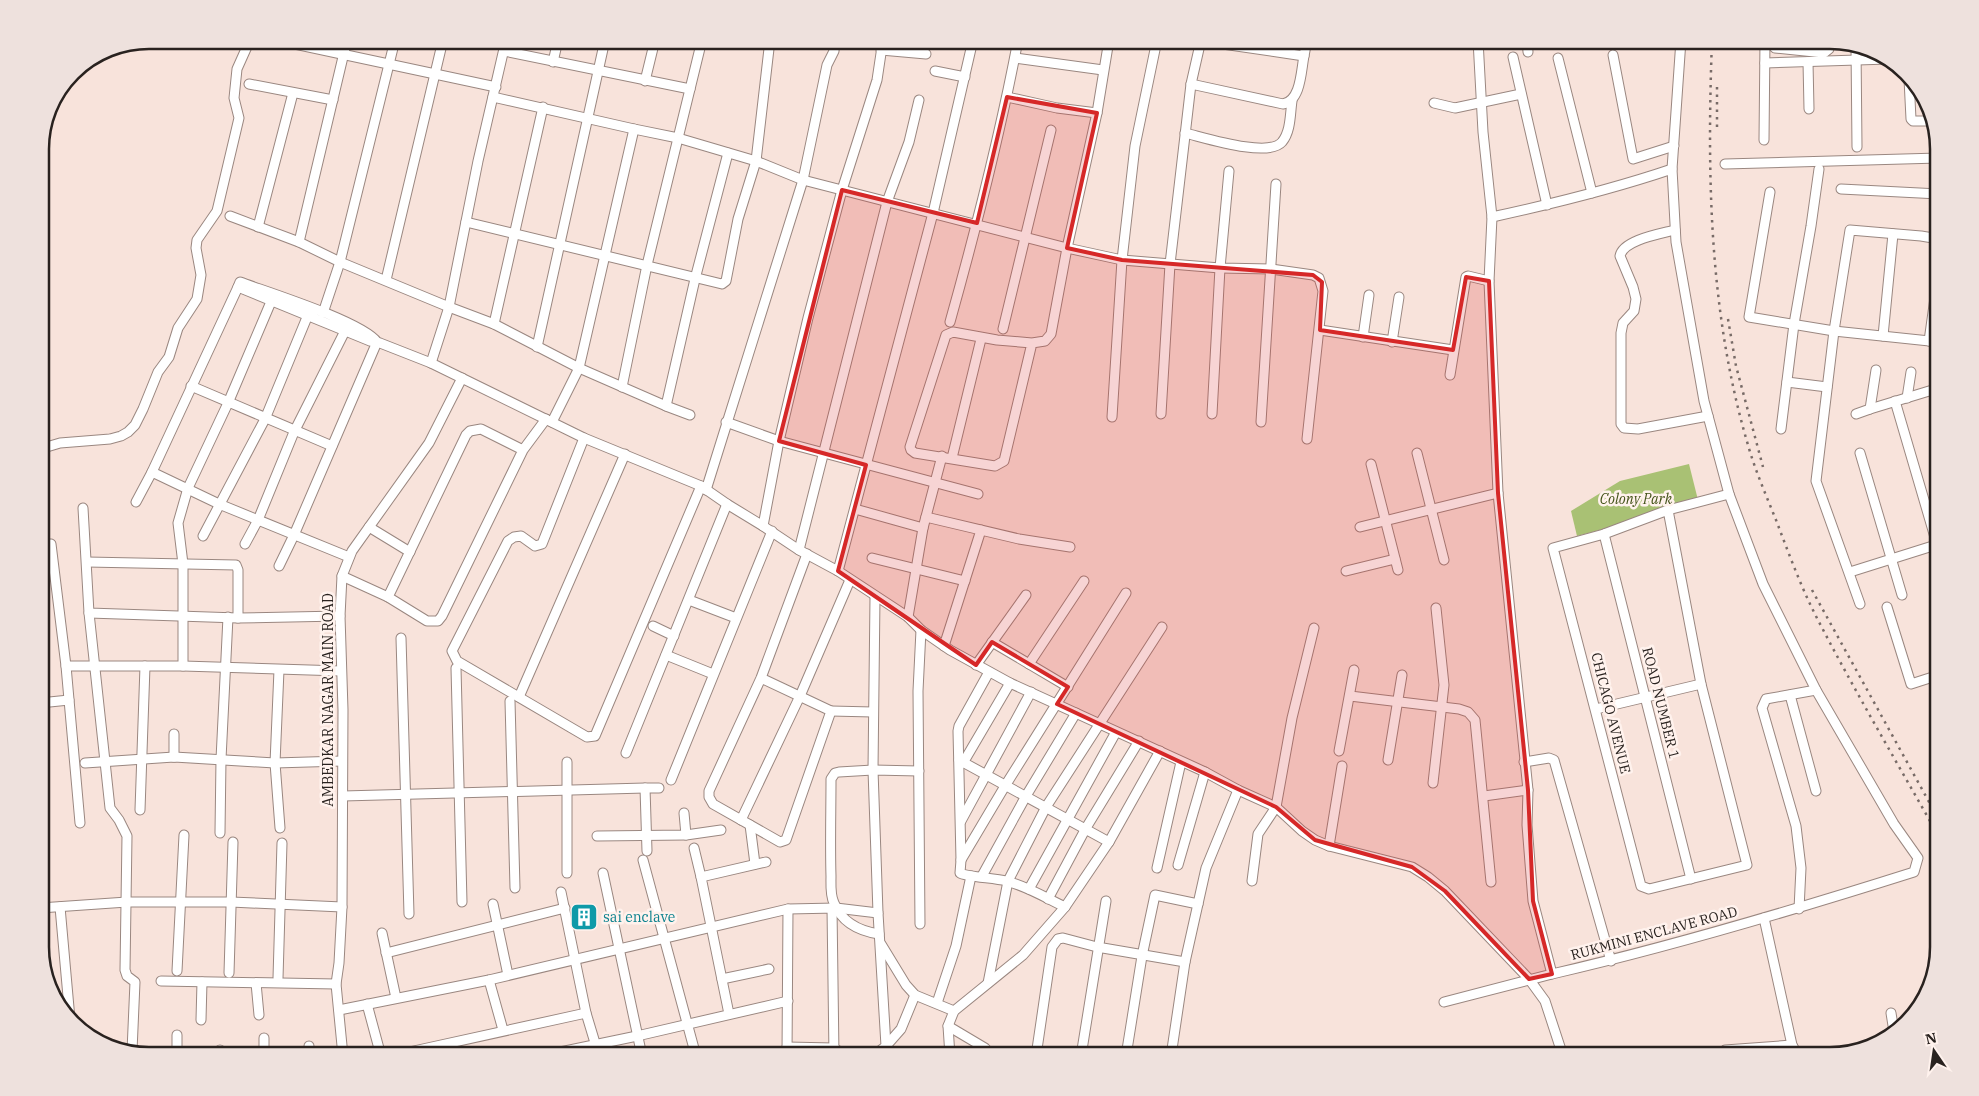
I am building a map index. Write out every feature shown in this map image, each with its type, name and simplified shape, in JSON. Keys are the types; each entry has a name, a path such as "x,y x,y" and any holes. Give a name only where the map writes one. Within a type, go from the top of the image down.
{"street":[{"path":"49,446 60,443 110,439 128,432 135,425 158,372 169,357 178,328 197,299 201,285 201,267 196,248 197,240 217,210 239,118 234,92 237,69 246,49"},
{"path":"325,49 496,87"},
{"path":"299,242 345,49"},
{"path":"323,312 340,262 393,49"},
{"path":"386,280 441,49"},
{"path":"553,62 556,49"},
{"path":"537,347 603,49"},
{"path":"645,81 653,49"},
{"path":"622,387 647,265 700,49"},
{"path":"466,222 647,265 719,285 726,281 738,219 756,161 769,49"},
{"path":"584,438 542,544 536,546 521,536 514,537 508,541 452,651 458,661 587,737 595,736 703,488 803,180 827,65 834,49"},
{"path":"764,526 779,441 842,190 877,80 881,49"},
{"path":"902,49 926,54"},
{"path":"838,571 933,213 971,49"},
{"path":"950,322 977,223 1016,49"},
{"path":"1032,343 1004,461 995,466 915,453 911,450 910,447 944,337 953,332 981,339 1032,343 1045,341 1051,334 1067,248 1097,112 1107,49"},
{"path":"1112,417 1122,260 1135,146 1156,49"},
{"path":"1161,414 1170,264 1197,49"},
{"path":"1270,49 1304,56"},
{"path":"1185,133 1258,149 1270,149 1280,144 1286,136 1292,101 1296,96 1305,49"},
{"path":"1478,49 1481,101 1492,217 1489,281 1498,493 1528,790 1528,825 1533,901 1552,974"},
{"path":"1680,49 1672,169 1675,230 1693,344 1708,416 1728,494 1763,584 1816,690 1766,699 1762,708 1796,826 1801,868 1799,909"},
{"path":"1764,140 1765,49"},
{"path":"1785,49 1824,53 1829,49"},
{"path":"432,363 448,307 504,51 690,89"},
{"path":"1856,52 1857,147"},
{"path":"1613,55 1633,159 1674,146"},
{"path":"1513,56 1547,205"},
{"path":"1015,58 1103,70"},
{"path":"1558,58 1592,193"},
{"path":"1765,63 1876,59"},
{"path":"1808,62 1809,110"},
{"path":"935,71 965,77"},
{"path":"249,84 333,100"},
{"path":"1191,84 1283,104 1292,101"},
{"path":"1909,89 1911,119 1918,122 1926,121"},
{"path":"258,227 292,92"},
{"path":"1434,103 1455,108 1521,94"},
{"path":"493,97 678,138 756,161 803,180 1024,235 1067,248 1122,260 1220,268 1271,269 1313,275 1319,278 1323,291 1308,439"},
{"path":"1007,97 1058,108 1097,112"},
{"path":"831,712 786,840 777,841 713,804 709,797 709,791 761,678 803,552 823,452 887,202 909,142 919,100"},
{"path":"494,324 543,107"},
{"path":"342,576 388,598 427,621 438,621 442,616 524,450 549,421 579,368 634,129"},
{"path":"1003,329 1024,235 1051,130"},
{"path":"666,406 695,279 728,153"},
{"path":"1725,164 1930,158"},
{"path":"1492,217 1547,205 1672,169"},
{"path":"1781,429 1794,324 1819,169"},
{"path":"1212,414 1220,268 1229,171"},
{"path":"1261,422 1276,184"},
{"path":"1841,189 1930,194"},
{"path":"1770,192 1749,317 1834,331 1929,341 1930,334"},
{"path":"230,216 299,242 340,262 494,324 579,368 690,416"},
{"path":"1675,230 1627,245 1620,253 1636,299 1634,311 1623,323 1621,333 1621,424 1624,428 1638,429 1708,416"},
{"path":"1860,604 1816,481 1834,331 1850,230 1930,238"},
{"path":"1883,336 1893,234"},
{"path":"1450,375 1466,277 1489,281"},
{"path":"136,502 152,472 240,282 373,336 377,342 432,363 584,438 703,488 803,552 838,571 908,617 921,630 944,646 989,672 1276,807 1302,831 1329,846 1412,867 1445,891 1529,979 1545,1001 1561,1047"},
{"path":"1363,337 1369,295"},
{"path":"183,666 184,564 178,523 188,488 228,403 273,297"},
{"path":"1392,342 1399,297"},
{"path":"309,311 323,312 347,326"},
{"path":"204,536 265,419 309,311"},
{"path":"245,544 258,520 294,432 347,326"},
{"path":"1320,330 1453,350"},
{"path":"952,458 981,339"},
{"path":"279,566 377,342"},
{"path":"1870,409 1876,370"},
{"path":"1907,398 1911,372"},
{"name":"AMBEDKAR NAGAR MAIN ROAD","path":"342,1047 336,984 342,907 343,796 340,616 342,576 349,557 429,444 462,378"},
{"path":"1786,382 1827,387"},
{"path":"191,386 294,432 332,446"},
{"path":"1856,414 1930,391"},
{"path":"1895,401 1930,520"},
{"path":"726,422 779,441 978,494"},
{"path":"388,598 464,438 470,431 481,429 524,450"},
{"path":"1417,453 1444,560"},
{"path":"519,697 625,454"},
{"path":"1860,454 1902,595"},
{"path":"908,617 926,517 942,456"},
{"path":"1371,464 1398,570"},
{"path":"152,472 219,504 349,557"},
{"path":"1360,527 1498,493"},
{"path":"1604,534 1668,510 1728,494"},
{"path":"626,753 727,504"},
{"path":"83,508 89,613 110,808 127,836 125,970 126,976 134,982 132,1045"},
{"path":"854,509 924,528"},
{"path":"1668,510 1700,684 1747,865 1691,879"},
{"path":"926,517 1019,539 1070,547"},
{"path":"369,527 410,552"},
{"path":"944,646 981,530"},
{"path":"671,780 772,531"},
{"name":"CHICAGO AVENUE","path":"1604,534 1553,548 1641,886 1649,890 1691,879"},
{"name":"ROAD NUMBER 1","path":"1604,534 1691,879"},
{"path":"51,544 66,666 80,823"},
{"path":"1850,572 1930,549"},
{"path":"872,558 965,581"},
{"path":"1346,571 1395,559"},
{"path":"87,562 236,565 238,570 238,618"},
{"path":"741,820 800,696 850,580"},
{"path":"1030,664 1084,580"},
{"path":"961,860 1126,593"},
{"path":"976,665 1026,595"},
{"path":"875,597 873,770 879,938 886,1046"},
{"path":"689,600 736,618"},
{"path":"1887,607 1910,684 1930,678"},
{"path":"1433,783 1443,707 1444,676 1436,608"},
{"path":"89,613 238,618 340,616"},
{"path":"220,833 221,759 228,617"},
{"path":"653,626 674,636"},
{"path":"988,983 1008,881 1046,807 1162,626"},
{"path":"1252,881 1258,834 1276,807 1292,718 1314,628"},
{"path":"920,924 918,692 921,630"},
{"path":"401,638 409,914"},
{"path":"992,642 1068,687"},
{"path":"666,655 713,674"},
{"path":"66,666 183,666 341,672"},
{"path":"140,810 145,666"},
{"path":"456,668 462,902"},
{"path":"279,670 274,763 280,828"},
{"path":"1339,751 1354,670"},
{"path":"989,672 959,726 961,762 960,872 971,876 1008,881 1065,907"},
{"path":"1388,760 1402,675"},
{"path":"761,678 831,712 874,712"},
{"path":"961,762 1010,683"},
{"path":"1596,709 1700,684"},
{"name":"RUKMINI ENCLAVE ROAD","path":"1444,1002 1529,979 1611,961 1799,909 1914,872 1918,858 1894,824 1816,690"},
{"path":"960,823 1031,692"},
{"path":"1790,695 1816,791"},
{"path":"1350,696 1458,708 1468,712 1475,720 1491,882"},
{"path":"49,702 69,700"},
{"path":"510,701 515,888"},
{"path":"982,876 1026,796 1076,713"},
{"path":"1029,889 1069,820 1116,732"},
{"path":"174,734 174,757"},
{"path":"1048,899 1086,828 1139,741"},
{"path":"949,1047 948,1026 954,1011 1023,955 1065,907 1109,842 1160,752"},
{"path":"84,763 174,757 274,763 342,761"},
{"path":"1524,762 1549,758 1554,760 1611,961"},
{"path":"567,762 567,873"},
{"path":"961,762 1109,842"},
{"path":"1157,868 1181,762"},
{"path":"1329,846 1342,766"},
{"path":"834,1047 834,908 832,895 831,779 835,773 839,772 873,770 919,771"},
{"path":"1178,865 1205,772"},
{"path":"645,788 647,835 645,855 664,938 694,1047"},
{"path":"343,796 659,788"},
{"path":"1172,1047 1185,962 1206,868 1238,790"},
{"path":"1484,796 1528,790"},
{"path":"684,813 686,835"},
{"path":"750,825 755,864"},
{"path":"597,836 686,835 721,830"},
{"path":"177,971 184,835"},
{"path":"229,973 233,842"},
{"path":"278,978 282,904 282,843"},
{"path":"694,848 729,1014"},
{"path":"701,877 766,862"},
{"path":"602,873 640,1047"},
{"path":"937,1003 956,946 971,876"},
{"path":"561,892 586,1013 596,1045"},
{"path":"1127,1047 1142,956 1155,895 1198,904"},
{"path":"1082,1047 1097,947 1106,901"},
{"path":"49,908 127,902 231,902 342,907"},
{"path":"493,904 508,975"},
{"path":"60,907 69,1007"},
{"path":"386,953 565,908"},
{"path":"834,908 850,924 879,938 906,985 915,994 954,1011"},
{"path":"338,1010 490,980 788,909 834,908 878,913"},
{"path":"787,1047 788,909"},
{"path":"1764,918 1792,1045 1765,1047"},
{"path":"382,933 396,998"},
{"path":"1037,1047 1054,943 1058,939 1064,938 1142,956 1185,962"},
{"path":"722,978 770,970"},
{"path":"490,980 503,1030"},
{"path":"160,981 336,984"},
{"path":"201,1020 202,982"},
{"path":"256,982 259,1015"},
{"path":"886,1046 901,1028 915,994"},
{"path":"586,1047 788,1001"},
{"path":"367,1004 379,1047"},
{"path":"430,1047 586,1013"},
{"path":"1891,1013 1893,1025"},
{"path":"948,1026 983,1047"},
{"path":"177,1034 177,1047"},
{"path":"264,1038 264,1047"}],"highlighted area":[{"path":"1007,97 1097,113 1067,248 1122,260 1313,275 1322,282 1320,330 1453,350 1466,277 1489,281 1498,493 1528,790 1533,901 1552,974 1529,979 1445,891 1412,867 1315,840 1276,807 1057,704 1068,687 992,642 976,665 838,571 866,465 779,441 842,190 977,223"}],"green space":[{"name":"Colony Park","path":"1689,464 1699,504 1577,536 1571,511 1620,481"}],"railway":[{"path":"1712,49 1711,193 1718,295 1725,345 1748,445 1801,585 1813,610 1930,821"},
{"path":"1717,87 1717,127"},
{"path":"1728,319 1736,366 1763,467"},
{"path":"1812,590 1930,804"}],"place":[{"name":"sai enclave","path":"584,917"}]}
